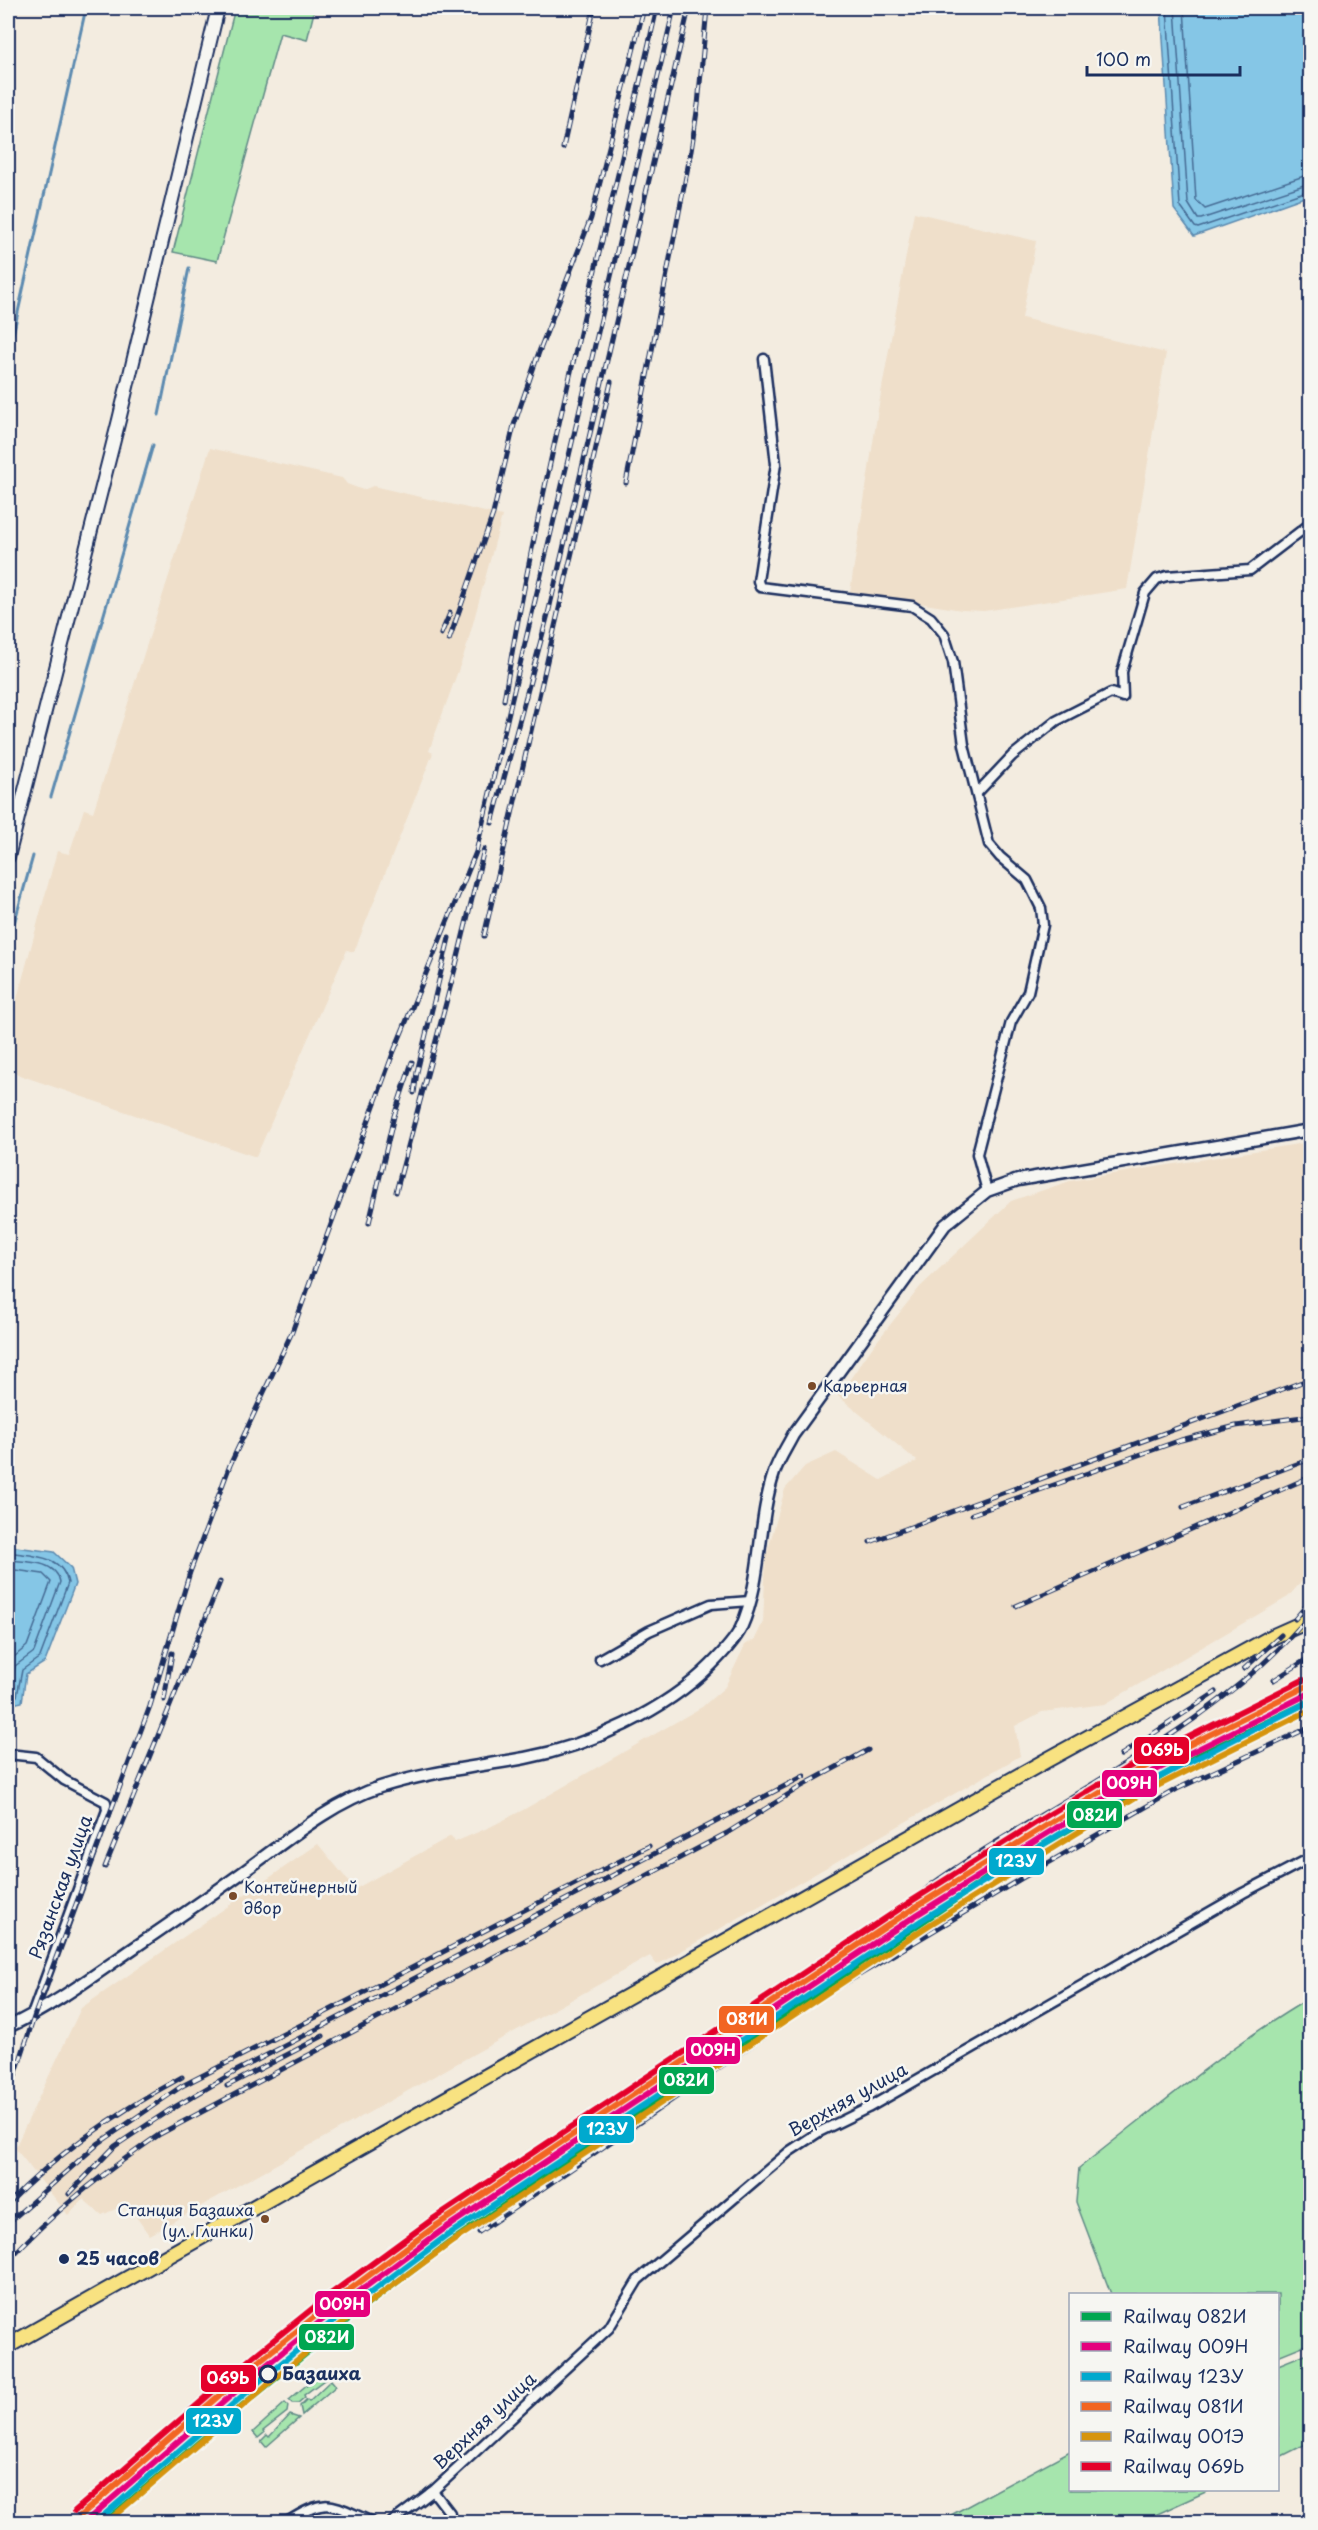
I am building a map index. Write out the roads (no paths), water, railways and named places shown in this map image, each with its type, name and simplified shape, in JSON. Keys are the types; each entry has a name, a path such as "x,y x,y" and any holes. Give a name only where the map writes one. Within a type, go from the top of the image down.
{"highway":[{"path":"8,2346 1047,1760 1274,1636 1311,1620"}],"main road":[{"path":"8,857 119,420 218,8"}],"street":[{"path":"764,359 776,464 758,581 760,587 912,606 931,618 944,634 953,662 964,746 989,844 1000,857 1027,880 1041,908 1043,926 1028,992 1011,1022 976,1154 987,1191"},
{"path":"977,794 1012,756 1056,722 1111,693 1123,697 1122,672 1142,604 1150,585 1157,579 1167,576 1250,570 1311,524"},
{"path":"8,2027 32,2016 74,1990 291,1837 355,1797 379,1787 420,1776 525,1758 576,1745 671,1699 711,1665 740,1630 750,1601 774,1472 793,1435 945,1225 987,1191 1018,1180 1311,1130"},
{"path":"600,1659 649,1631 711,1604 750,1601"},
{"name":"Рязанская улица","path":"8,1754 36,1757 64,1780 106,1802 107,1810 32,2016"},
{"name":"Верхняя улица","path":"392,2523 433,2491 609,2328 638,2280 790,2151 819,2132 868,2108 1243,1893 1311,1858"},
{"path":"433,2491 450,2514 449,2523"},
{"path":"287,2523 318,2505 333,2506 372,2523"}],"water":[{"path":"1161,8 1310,8 1310,195 1194,236 1174,209"},
{"path":"8,1546 54,1552 71,1568 75,1584 45,1662 26,1674 22,1702 8,1705"}],"waterway":[{"path":"8,357 86,8"},
{"path":"159,415 189,268"},
{"path":"51,797 153,445"},
{"path":"8,945 33,856"}],"railway":[{"path":"563,148 594,8"},
{"path":"449,640 493,514 514,425 539,352 591,218 644,8"},
{"path":"504,700 519,613 555,439 657,8"},
{"path":"8,2097 35,2014 150,1706 190,1572 230,1465 292,1332 392,1056 476,852 674,8"},
{"path":"492,823 548,614 689,8"},
{"path":"626,483 691,151 698,105 707,8"},
{"path":"484,936 611,382"},
{"path":"441,634 450,613"},
{"path":"396,1192 484,849"},
{"path":"414,1093 449,938"},
{"path":"369,1223 394,1116 412,1062"},
{"path":"870,1542 1310,1379"},
{"path":"972,1514 1181,1440 1236,1426 1310,1416"},
{"path":"1183,1507 1310,1459"},
{"path":"1016,1606 1310,1477"},
{"path":"105,1867 220,1582"},
{"path":"1295,1619 1310,1601"},
{"path":"75,2522 296,2335 372,2275 551,2148 856,1945 935,1882 1181,1728 1228,1694 1271,1656 1310,1615"},
{"path":"1244,1669 1281,1635"},
{"path":"164,1700 172,1653"},
{"path":"1274,1680 1310,1657"},
{"path":"1121,1755 1216,1692"},
{"path":"479,2232 827,1994 1177,1789 1310,1727"},
{"path":"8,2261 80,2193 160,2134 727,1833 800,1787 868,1750"},
{"path":"69,2194 115,2146 168,2111 238,2070 804,1776"},
{"path":"8,2223 99,2143 182,2086 649,1846"},
{"path":"918,1914 1004,1867"},
{"path":"227,2086 323,2036"},
{"path":"8,2204 68,2150 135,2104 182,2077"}],"rail line":[{"name":"069Ь","path":"75,2511 255,2355 328,2296 433,2219 910,1902 1048,1815 1125,1769 1303,1680"},
{"name":"081И","path":"80,2516 259,2361 333,2302 437,2225 914,1908 1052,1822 1129,1775 1307,1686"},
{"name":"009Н","path":"85,2522 264,2367 337,2308 441,2231 918,1914 1056,1828 1132,1782 1310,1693"},
{"name":"082И","path":"105,2522 244,2404 360,2310 449,2243 617,2127 1004,1867 1197,1756 1310,1701"},
{"name":"123У","path":"96,2522 269,2373 342,2314 445,2237 922,1920 1060,1834 1136,1789 1310,1701"},
{"name":"001Э","path":"107,2522 346,2320 450,2243 926,1927 1064,1841 1139,1795 1310,1710"}],"place":[{"name":"Карьерная","path":"812,1386"},
{"name":"Контейнерный двор","path":"233,1896"},
{"name":"Станция Базаиха (ул. Глинки)","path":"265,2219"},
{"name":"25 часов","path":"64,2259"},
{"name":"Базаиха","path":"268,2374"}]}
